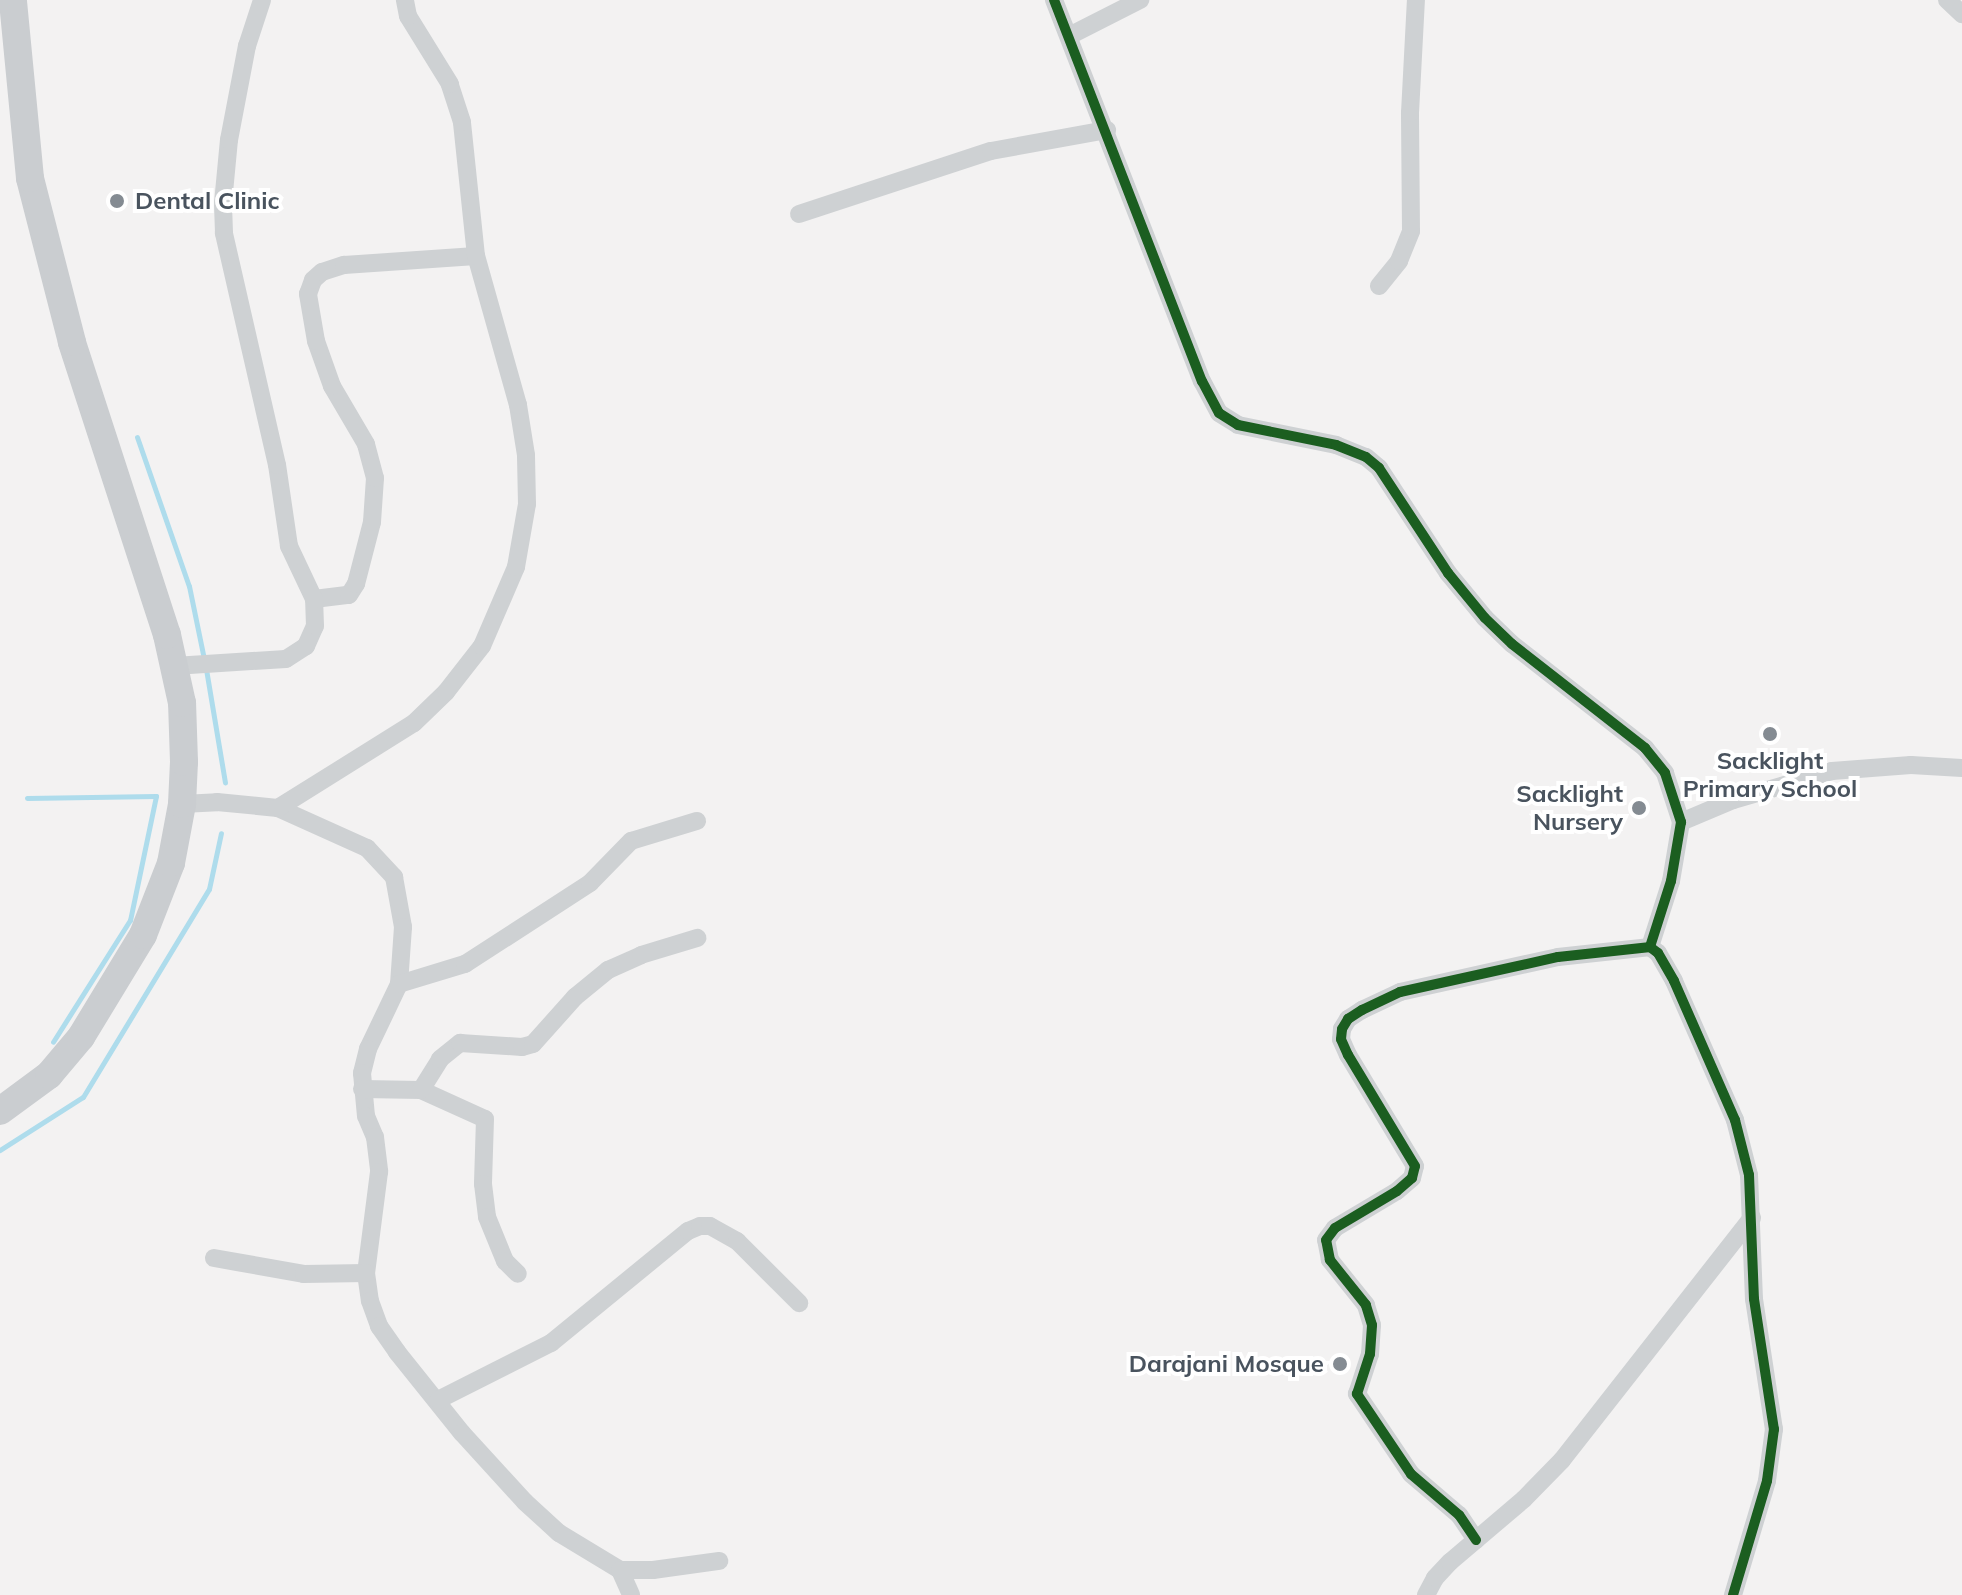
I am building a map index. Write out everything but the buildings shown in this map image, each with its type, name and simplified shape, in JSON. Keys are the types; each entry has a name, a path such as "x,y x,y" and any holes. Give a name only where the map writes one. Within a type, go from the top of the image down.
{"main road":[{"path":"0,1111 49,1075 81,1037 109,993 143,935 171,863 182,804 182,703 174,666 47,250 30,178 13,0"}],"street":[{"path":"174,666 286,659 312,636 314,599 289,546 277,465 224,233 223,203 229,140 247,46 262,0"},
{"path":"278,808 414,723 482,646 516,567 527,504 526,455 518,405 476,256 462,122 450,84 408,16 405,0"},
{"path":"1054,0 1202,381 1219,413 1238,425 1336,445 1366,457 1379,468 1448,573 1485,618 1512,644 1645,748 1665,773 1681,822 1671,881 1650,947"},
{"path":"1069,36 1140,0"},
{"path":"1379,286 1399,261 1411,231 1410,113 1416,0"},
{"path":"1947,0 1962,14"},
{"path":"799,214 991,151 1107,130"},
{"path":"314,599 349,595 356,584 372,522 375,478 366,444 332,386 316,341 308,294 313,280 322,272 344,265 476,256"},
{"path":"1681,822 1745,795 1832,771 1911,765 1962,768"},
{"path":"182,804 217,802 278,808 343,834 367,848 394,877 400,896 403,927 399,984 368,1049 362,1089 379,1162 366,1273 370,1301 379,1326 525,1502 559,1533 620,1570 653,1570 719,1561"},
{"path":"399,984 465,964 590,883 631,841 697,821"},
{"path":"421,1090 440,1059 460,1043 522,1047 533,1044 575,997 608,970 641,955 697,938"},
{"path":"1476,1540 1459,1515 1411,1474 1357,1394 1373,1340 1370,1315 1330,1260 1326,1240 1335,1228 1397,1191 1412,1178 1415,1166 1348,1055 1341,1039 1342,1029 1348,1019 1362,1010 1400,992 1558,957 1650,947 1658,953 1674,981 1735,1120 1748,1164 1754,1299 1774,1429 1767,1481 1733,1595"},
{"path":"362,1089 401,1087 421,1090 485,1119 483,1184 487,1217 505,1261 518,1274"},
{"path":"1426,1595 1435,1578 1562,1460 1752,1218"},
{"path":"438,1400 551,1343 633,1280 688,1231 700,1226 710,1226 737,1241 799,1303"},
{"path":"214,1258 304,1274 366,1273"},
{"path":"620,1570 631,1595"}],"waterway":[{"path":"137,437 189,586 204,659"},
{"path":"206,669 225,782"},
{"path":"27,798 156,796 130,920 53,1042"},
{"path":"0,1150 83,1097 209,889 221,833"}],"cycle path":[{"path":"1054,0 1202,381 1219,413 1238,425 1336,445 1366,457 1379,468 1448,573 1485,618 1512,644 1645,748 1665,773 1681,822 1671,881 1650,947"},
{"path":"1476,1540 1459,1515 1411,1474 1357,1394 1370,1354 1372,1325 1366,1305 1330,1260 1326,1240 1335,1228 1397,1191 1412,1178 1415,1166 1348,1055 1341,1039 1342,1029 1348,1019 1362,1010 1400,992 1558,957 1650,947 1658,953 1674,981 1735,1120 1749,1175 1754,1299 1774,1429 1767,1481 1733,1595"}],"place":[{"name":"Dental Clinic","path":"117,201"},
{"name":"Sacklight Primary School","path":"1770,734"},
{"name":"Sacklight Nursery","path":"1639,808"},
{"name":"Darajani Mosque","path":"1340,1364"}]}
